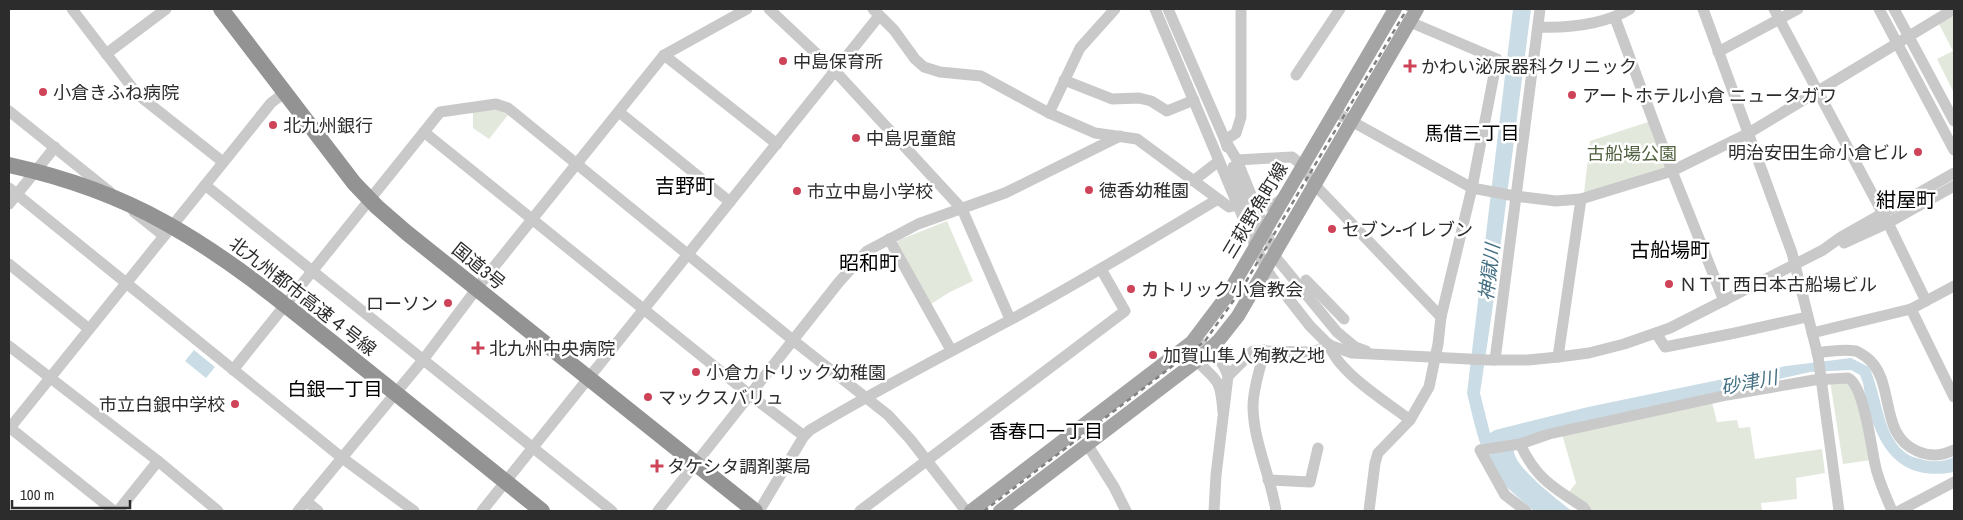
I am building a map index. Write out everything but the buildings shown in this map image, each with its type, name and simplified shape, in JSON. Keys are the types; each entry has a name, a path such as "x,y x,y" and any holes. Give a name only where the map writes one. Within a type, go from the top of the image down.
{"highway":[{"name":"国道3号","path":"208,9 280,96"},
{"name":"国道3号","path":"221,9 329,168 402,242 474,294 585,382 692,468 738,511"},
{"name":"北九州都市高速４号線","path":"9,165 48,174 119,200 165,222 207,247 272,294 542,511"},
{"name":"北九州都市高速４号線","path":"9,175 81,194 138,219 200,255 267,303 527,511"},
{"name":"国道3号","path":"692,468 755,511"}],"main road":[{"name":"三萩野魚町線","path":"971,511 1192,342 1226,297 1395,9"},
{"path":"1000,511 1198,360 1228,330 1238,316 1417,9"}],"street":[{"path":"72,9 137,94 223,162"},
{"path":"106,54 166,9"},
{"path":"298,511 423,360 664,55 747,9"},
{"path":"769,9 835,72 962,209 1010,319"},
{"path":"1049,113 1080,48 1115,9"},
{"path":"1155,9 1237,205 1260,239 1270,261 1308,286 1344,319"},
{"path":"1168,9 1225,140 1237,160 1254,202 1260,239"},
{"path":"1225,140 1236,133 1241,117 1241,9"},
{"path":"1296,75 1340,9"},
{"path":"1492,360 1540,9"},
{"path":"1538,27 1561,28 1615,18 1630,9"},
{"path":"1703,9 1794,264 1817,355 1839,511"},
{"path":"1718,52 1777,14 1798,9"},
{"path":"1879,9 1954,150"},
{"path":"1894,9 1950,106 1954,121"},
{"path":"1336,112 1472,188 1515,196 1556,200 1581,199 1672,171 1747,134 1954,9"},
{"path":"482,511 835,72 876,12 894,30 915,59 924,67 940,72 981,76 1049,113 1095,133 1137,139 1229,207 1237,205"},
{"path":"1777,14 1885,218 1926,301"},
{"path":"1615,18 1672,171 1724,301"},
{"path":"1369,511 1374,463 1378,453 1410,420 1429,387 1436,357 1441,317 1456,263 1497,59 1410,22"},
{"path":"664,55 776,144"},
{"path":"1064,80 1112,99 1139,98 1151,101 1167,111 1194,100"},
{"path":"114,511 9,428 204,185 271,103 280,96"},
{"path":"233,370 440,112 496,104 508,108 794,341 888,415 910,439 966,511"},
{"path":"9,111 164,236"},
{"path":"619,112 730,202"},
{"path":"424,132 750,395 804,436"},
{"path":"658,511 839,282 867,251 918,224 1005,193 1120,136"},
{"path":"1225,140 1234,172 1260,239 1276,273 1306,310 1318,335 1329,345 1336,360 1410,420"},
{"path":"9,204 13,191 55,147"},
{"path":"1237,160 1292,157 1303,166 1314,184 1441,317"},
{"path":"1193,181 1219,161"},
{"path":"1885,218 1954,174"},
{"path":"204,185 612,511"},
{"path":"1255,287 1263,283 1269,286 1310,336 1344,351 1492,360 1528,360 1589,353 1656,333 1724,301 1823,250 1841,237 1954,186"},
{"path":"13,191 342,457 414,511"},
{"path":"1254,202 1264,206 1272,206 1285,196"},
{"path":"759,511 804,436 810,430 866,396 1101,269 1218,199"},
{"path":"1558,357 1581,199"},
{"path":"889,239 951,350"},
{"path":"9,264 89,329"},
{"path":"860,511 1125,310 1101,269"},
{"path":"1285,271 1294,290 1326,329 1329,345"},
{"path":"1308,286 1337,332 1354,347 1370,352"},
{"path":"1812,334 1911,309 1954,286"},
{"path":"1911,309 1954,397"},
{"path":"1214,511 1228,376 1219,352 1234,332 1238,316"},
{"path":"1656,333 1665,347 1734,334 1807,316"},
{"path":"1222,362 1200,343 1192,342 1190,350 1219,385 1223,412"},
{"path":"1228,376 1250,353 1264,350 1309,352 1329,345"},
{"path":"9,346 158,460 218,511"},
{"path":"1264,350 1253,407 1276,511"},
{"path":"1817,355 1857,352 1867,358 1880,372 1892,425 1901,440 1910,448 1923,453 1944,455 1954,450"},
{"path":"1526,511 1505,495 1480,450 1520,444 1549,434 1644,412 1821,377 1848,378 1852,380 1857,388 1872,441 1875,465 1892,511"},
{"path":"1088,444 1126,511"},
{"path":"1520,444 1527,459 1548,485 1583,507 1586,511"},
{"path":"1268,480 1310,482 1318,448"},
{"path":"118,511 158,460"},
{"path":"1900,511 1954,482"},
{"path":"306,501 318,511"}],"green space":[{"path":"1954,12 1954,93 1937,59 1953,51 1938,22"},
{"path":"499,109 508,115 489,139 473,128 473,112"},
{"name":"古船場公園","path":"1651,121 1667,169 1584,193 1590,141"},
{"path":"947,221 973,281 931,304 897,243 899,240"},
{"path":"1830,381 1853,384 1871,460 1843,464"},
{"path":"1712,402 1717,422 1737,420 1739,428 1750,427 1755,459 1822,449 1825,473 1796,478 1797,499 1761,503 1762,511 1591,511 1569,492 1576,483 1562,434"}],"water":[{"path":"1513,9 1531,9 1480,393 1490,433 1495,430 1588,407 1786,366 1851,358 1869,367 1888,427 1893,439 1900,448 1911,456 1928,461 1943,461 1954,457 1954,472 1932,474 1914,470 1900,463 1888,452 1872,421 1860,375 1851,370 1810,372 1653,407 1513,443 1514,454 1524,469 1540,485 1572,511 1534,511 1504,484 1495,474 1485,456 1467,393"},
{"path":"194,350 215,367 206,378 185,361"}],"railway":[{"path":"984,511 1205,341 1241,290 1407,9"}],"place":[{"name":"中島保育所","path":"783,61"},
{"name":"かわい泌尿器科クリニック","path":"1410,66"},
{"name":"小倉きふね病院","path":"43,92"},
{"name":"アートホテル小倉 ニュータガワ","path":"1572,95"},
{"name":"北九州銀行","path":"273,125"},
{"name":"中島児童館","path":"856,138"},
{"name":"明治安田生命小倉ビル","path":"1918,152"},
{"name":"徳香幼稚園","path":"1089,190"},
{"name":"市立中島小学校","path":"797,191"},
{"name":"セブン-イレブン","path":"1332,229"},
{"name":"ＮＴＴ西日本古船場ビル","path":"1669,284"},
{"name":"カトリック小倉教会","path":"1131,289"},
{"name":"ローソン","path":"448,303"},
{"name":"北九州中央病院","path":"478,348"},
{"name":"加賀山隼人殉教之地","path":"1153,355"},
{"name":"小倉カトリック幼稚園","path":"696,372"},
{"name":"マックスバリュ","path":"648,397"},
{"name":"市立白銀中学校","path":"235,404"},
{"name":"タケシタ調剤薬局","path":"657,466"}],"district":[{"name":"馬借三丁目","path":"1472,133"},
{"name":"吉野町","path":"685,185"},
{"name":"紺屋町","path":"1906,199"},
{"name":"古船場町","path":"1670,249"},
{"name":"昭和町","path":"869,262"},
{"name":"白銀一丁目","path":"335,389"},
{"name":"香春口一丁目","path":"1046,431"}],"water label":[{"name":"神獄川","path":"1489,272"},
{"name":"砂津川","path":"1749,382"}]}
